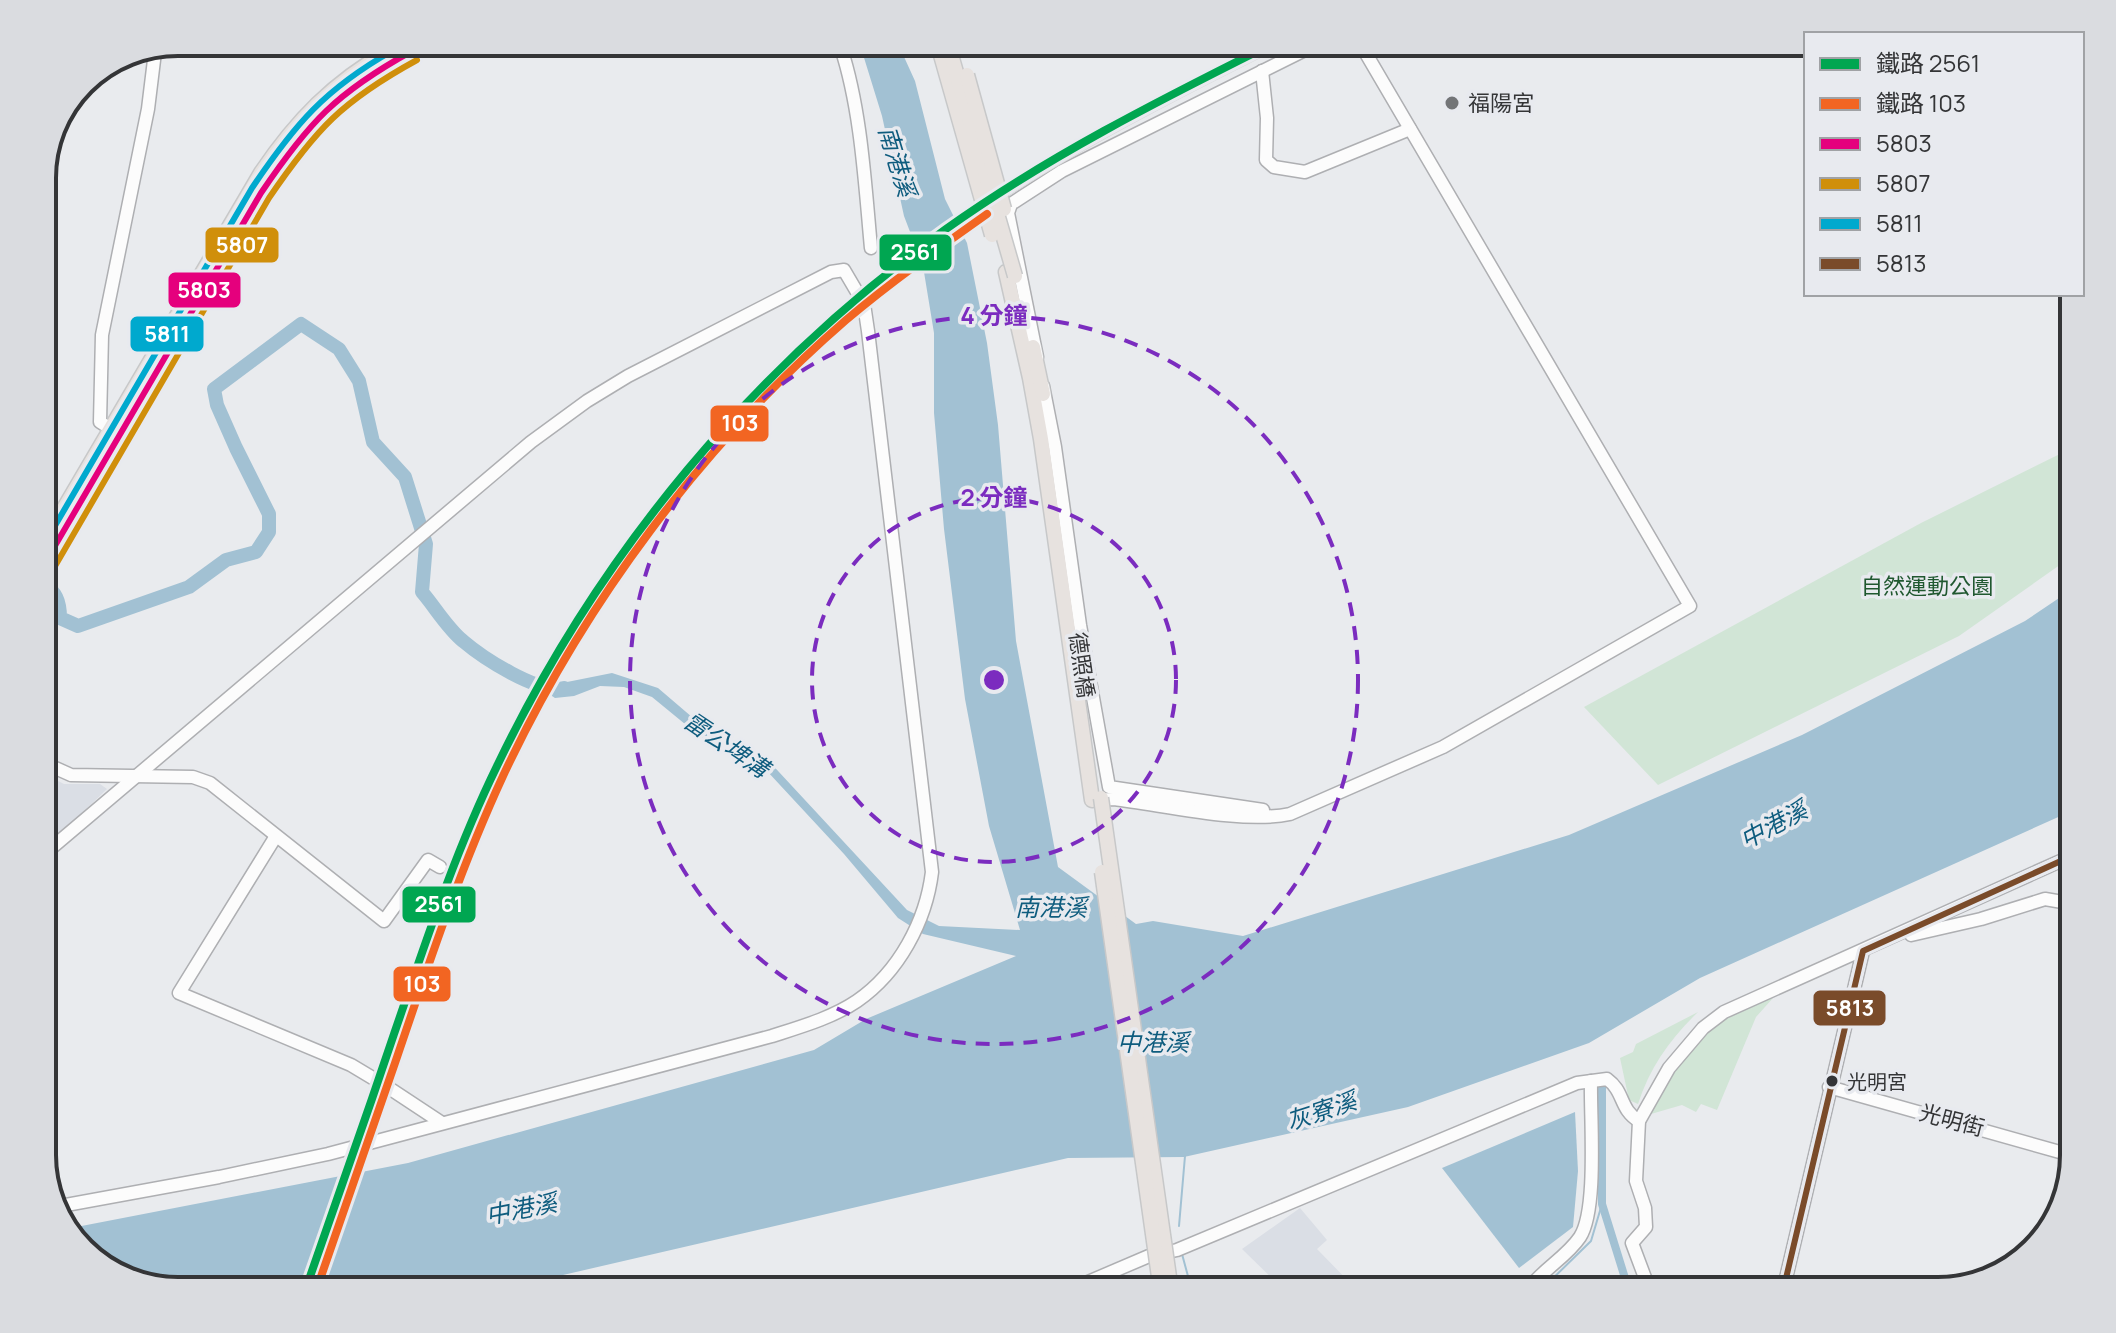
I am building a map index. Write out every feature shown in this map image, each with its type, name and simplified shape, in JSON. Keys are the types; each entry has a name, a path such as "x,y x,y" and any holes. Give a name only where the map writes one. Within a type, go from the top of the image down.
{"main road":[{"path":"56,524 178,322 303,125 346,78 381,56"},
{"path":"303,125 367,77 403,56"},
{"name":"德照橋","path":"946,56 1039,373 1169,1277"},
{"path":"961,56 997,177 1011,274"},
{"path":"56,542 114,432"},
{"name":"德照橋","path":"1101,795 1159,1277"}],"street":[{"path":"843,56 860,150 871,248"},
{"path":"1293,56 1062,171 1011,204 1008,213 1055,447 1101,795 1270,815 1290,814 1443,747 1690,606 1367,56"},
{"path":"114,432 100,422 102,335 148,109 154,58"},
{"path":"1262,71 1267,118 1266,160 1274,167 1305,172 1410,129"},
{"path":"56,844 531,442 587,401 628,376 788,293 831,272 844,270 864,304 868,331 932,872 929,895 913,936 884,979 857,1001 807,1025 297,1161 67,1205"},
{"path":"56,768 71,775 193,777 210,783 384,921 428,860 440,867"},
{"path":"276,836 179,993 351,1065 442,1123"},
{"path":"1645,1277 1632,1243 1646,1227 1645,1208 1636,1181 1639,1121 1669,1068 1703,1028 1724,1012 2060,861"},
{"path":"1898,935 1981,919 2045,899 2060,902"},
{"path":"1786,1277 1863,951"},
{"path":"1100,1277 1149,1256 1181,1248 1564,1088 1607,1079 1622,1097 1629,1115 1639,1121"},
{"path":"1538,1277 1577,1251 1588,1218 1593,1080"},
{"name":"光明街","path":"1829,1087 2060,1152"}],"shaded area":[{"path":"56,780 64,784 100,784 107,789 56,838"},
{"path":"1300,1208 1327,1240 1317,1249 1344,1277 1271,1277 1242,1249"}],"green space":[{"name":"自然運動公園","path":"2060,454 2060,565 1959,636 1658,785 1584,707 1921,523"},
{"path":"1773,998 1756,1017 1717,1110 1701,1104 1696,1112 1682,1105 1651,1114 1672,1072 1702,1034 1726,1016"},
{"path":"1698,1012 1662,1054 1638,1104 1629,1100 1620,1058 1633,1052 1636,1044"}],"water":[{"name":"中港溪","path":"863,56 904,56 915,81 945,199 967,243 987,343 998,425 1016,641 1058,867 1136,924 1153,921 1243,936 1569,835 1802,735 2025,621 2060,597 2060,816 1700,978 1589,1043 1408,1107 1184,1157 1068,1158 554,1277 178,1277 146,1273 110,1256 79,1226 408,1163 814,1050 866,1019 1016,956 923,934 898,918 767,771 702,738 652,697 624,687 600,686 574,696 555,698 546,692 552,685 612,673 658,688 713,735 766,758 907,910 939,926 1020,930 989,826 965,699 944,529 934,413 934,333 923,266 904,216 882,116"},
{"path":"1575,1112 1578,1171 1573,1227 1519,1268 1442,1168"}],"waterway":[{"name":"雷公埤溝","path":"56,597 60,618 78,626 189,587 226,560 256,552 269,532 269,514 217,405 214,389 301,324 339,349 359,381 373,442 405,477 426,544 422,592 446,624 472,648 526,680 540,686 564,688"},
{"path":"1602,1083 1602,1204 1625,1277"},
{"name":"灰寮溪","path":"1179,1226 1185,1156"},
{"path":"1554,1277 1591,1241 1602,1204"},
{"name":"灰寮溪","path":"1182,1254 1188,1277"}],"railway":[{"path":"315,1277 472,834 536,699 582,622 632,548 687,477 747,410 810,346 878,287 949,233 1029,181 1152,111 1259,56"}],"rail line":[{"name":"2561","path":"310,1277 429,932 482,799 538,687 583,612 633,539 688,469 746,403 809,341 876,283 946,229 1023,178 1144,109 1248,56"},
{"name":"103","path":"321,1277 432,954 473,846 503,776 571,649 651,530 743,420 793,368 846,320 987,214"}],"transit line":[{"name":"5811","path":"56,524 268,165 313,110 348,79 384,56"},
{"name":"5803","path":"56,544 278,168 326,111 363,81 403,56"},
{"name":"5807","path":"56,564 269,198 301,153 350,103 417,60"},
{"name":"5813","path":"1786,1277 1863,951 2060,861"}],"place":[{"name":"福陽宮","path":"1452,103"},
{"name":"光明宮","path":"1832,1081"}],"water label":[{"name":"南港溪","path":"898,161"},
{"name":"南港溪","path":"1051,906"}]}
